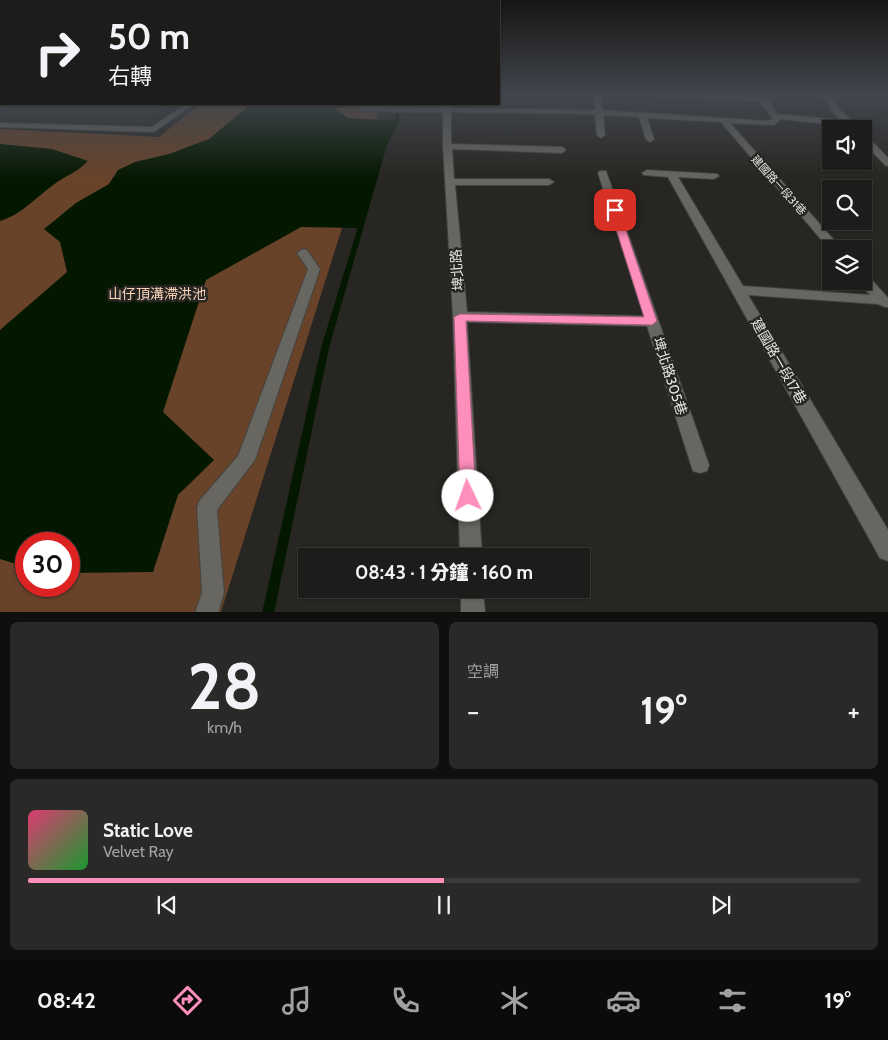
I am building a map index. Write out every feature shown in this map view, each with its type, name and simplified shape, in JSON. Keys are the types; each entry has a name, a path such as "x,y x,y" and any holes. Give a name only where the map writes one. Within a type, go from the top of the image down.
{"street":[{"path":"0,125 154,130 164,123"},
{"name":"埤北路","path":"447,123 449,182 460,317 471,548"},
{"path":"599,123 601,135"},
{"path":"645,123 650,139"},
{"name":"建國路一段31巷","path":"725,123 828,240"},
{"path":"447,146 562,150"},
{"path":"872,146 888,163"},
{"name":"埤北路305巷","path":"602,173 700,465"},
{"path":"647,173 714,176"},
{"name":"建國路一段17巷","path":"671,174 888,550"},
{"path":"449,182 550,182"},
{"path":"206,612 213,593 207,507 246,460 314,269 302,253"},
{"path":"872,289 885,304"},
{"path":"738,290 885,304"},
{"path":"460,317 652,321"},
{"path":"473,598 474,612"}],"green space":[{"name":"山仔頂溝滯洪池","path":"177,123 375,123 221,612 0,612 0,129 159,137"}],"shaded area":[{"path":"229,123 396,123 385,145 360,228 301,227 206,280 163,412 214,460 178,495 153,572 80,573 80,532 15,532 15,564 0,559 0,330 67,272 60,242 44,229 76,203 109,184 118,170 135,162 169,154 209,139"},
{"path":"0,144 52,149 88,161 15,215 0,221"}],"waterway":[{"path":"268,612 325,348 385,145 396,123"}],"route":[{"path":"468,496 460,317 652,321 615,210"}]}
